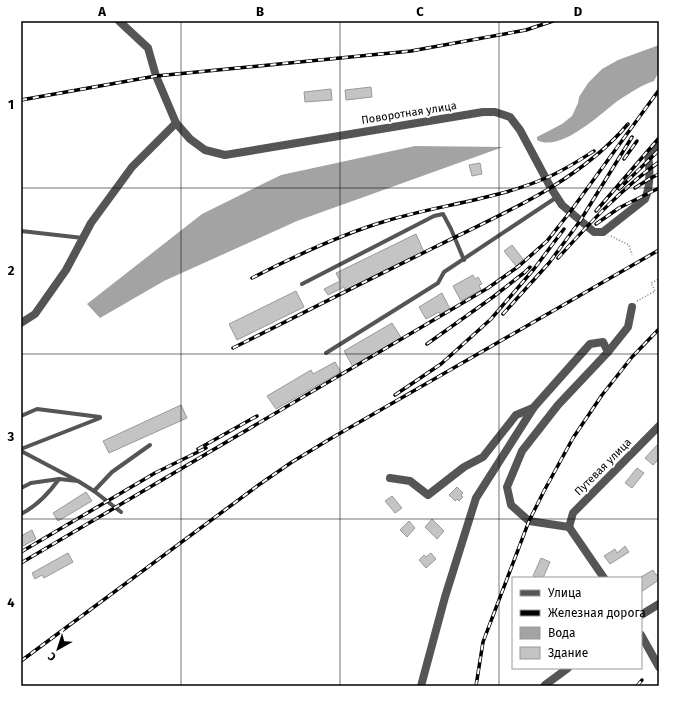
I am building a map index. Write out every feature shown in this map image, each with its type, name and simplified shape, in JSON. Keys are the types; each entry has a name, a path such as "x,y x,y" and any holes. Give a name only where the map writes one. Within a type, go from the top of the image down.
{"street":[{"name":"Поворотная улица","path":"119,21 148,48 156,76 176,123 190,139 205,150 225,155 483,112 495,112 510,118 520,130 562,205 594,232 603,232"},
{"path":"21,323 35,314 66,270 91,223 132,167 176,123"},
{"path":"603,232 645,199 648,193 650,169 648,154 659,144"},
{"path":"603,577 569,527 528,521 511,506 507,487 522,451 558,404 608,352 628,327 632,307"},
{"path":"421,686 445,597 476,498 534,408 590,344 603,342 608,352"},
{"path":"390,478 410,481 428,495 464,467 483,457 516,415 534,408"},
{"name":"Путевая улица","path":"569,527 573,513 659,426"},
{"path":"642,614 659,604"},
{"path":"642,637 659,667"},
{"path":"545,685 567,669"}],"lane":[{"path":"326,353 438,283 444,272 557,197"},
{"path":"302,284 434,216 443,214 464,260"},
{"path":"21,231 83,238"},
{"path":"21,416 37,409 100,418 21,450"},
{"path":"94,491 112,472 150,446"},
{"path":"21,450 78,481 94,491 121,512"},
{"path":"21,488 31,483 59,479 78,481"},
{"path":"21,514 29,510 50,491 59,479"}],"path":[{"path":"603,232 629,245 632,255"},
{"path":"632,307 638,301 655,291 651,283 659,279"}],"water":[{"path":"659,45 659,71 654,81 640,87 619,100 580,130 569,136 547,143 537,140 537,137 562,124 572,116 579,97 588,83 602,69 618,60"},
{"path":"415,146 503,147 297,221 164,281 100,318 87,304 202,214 281,175"}],"building":[{"path":"371,87 372,97 346,100 345,90"},
{"path":"331,89 332,100 305,102 304,92"},
{"path":"480,163 482,174 472,176 469,165"},
{"path":"416,234 424,252 345,290 344,287 328,295 324,289 340,281 336,273"},
{"path":"512,245 523,259 516,266 504,251"},
{"path":"473,275 475,279 478,277 482,284 479,285 481,290 461,301 453,286"},
{"path":"296,291 304,307 237,340 229,324"},
{"path":"442,293 450,309 440,314 439,312 426,319 419,307"},
{"path":"392,323 402,339 353,367 344,351"},
{"path":"335,362 341,372 276,409 267,396 311,370 313,374"},
{"path":"181,405 187,418 109,453 103,441"},
{"path":"659,443 659,459 653,465 645,458"},
{"path":"637,468 644,473 632,488 625,483"},
{"path":"457,487 463,493 461,495 463,497 459,501 457,499 455,501 449,495"},
{"path":"86,492 92,501 58,521 53,513"},
{"path":"392,496 402,508 395,513 385,501"},
{"path":"432,519 444,531 437,539 425,527"},
{"path":"409,521 415,528 407,537 400,530"},
{"path":"32,530 36,539 21,547 21,536"},
{"path":"625,546 629,552 610,564 604,556 615,549 617,553"},
{"path":"68,553 73,562 44,578 42,575 35,579 32,573"},
{"path":"431,553 436,559 426,568 419,560 424,555 426,557"},
{"path":"541,558 550,562 543,577 533,576"},
{"path":"653,570 656,575 659,573 659,580 642,591 641,577"}],"railway":[{"path":"21,100 156,76 411,51 526,30 553,21"},
{"path":"21,563 488,288 519,266 547,241 659,90"},
{"path":"233,348 537,196 586,164 608,145 628,124"},
{"path":"503,314 549,263 580,221 632,137"},
{"path":"596,211 659,138"},
{"path":"624,159 637,141"},
{"path":"619,189 659,150"},
{"path":"252,278 318,246 386,221 527,186 570,166 594,151"},
{"path":"558,258 619,195 659,162"},
{"path":"635,188 659,174"},
{"path":"596,224 619,208 659,188"},
{"path":"395,395 441,364 491,319 534,269 564,229"},
{"path":"21,661 260,484 292,462 659,250"},
{"path":"427,344 493,297 530,267"},
{"path":"476,686 483,642 529,521 544,491 573,438 602,395 632,357 659,329"},
{"path":"198,449 257,416"},
{"path":"21,552 155,473 206,448"},
{"path":"637,686 642,680"}]}
